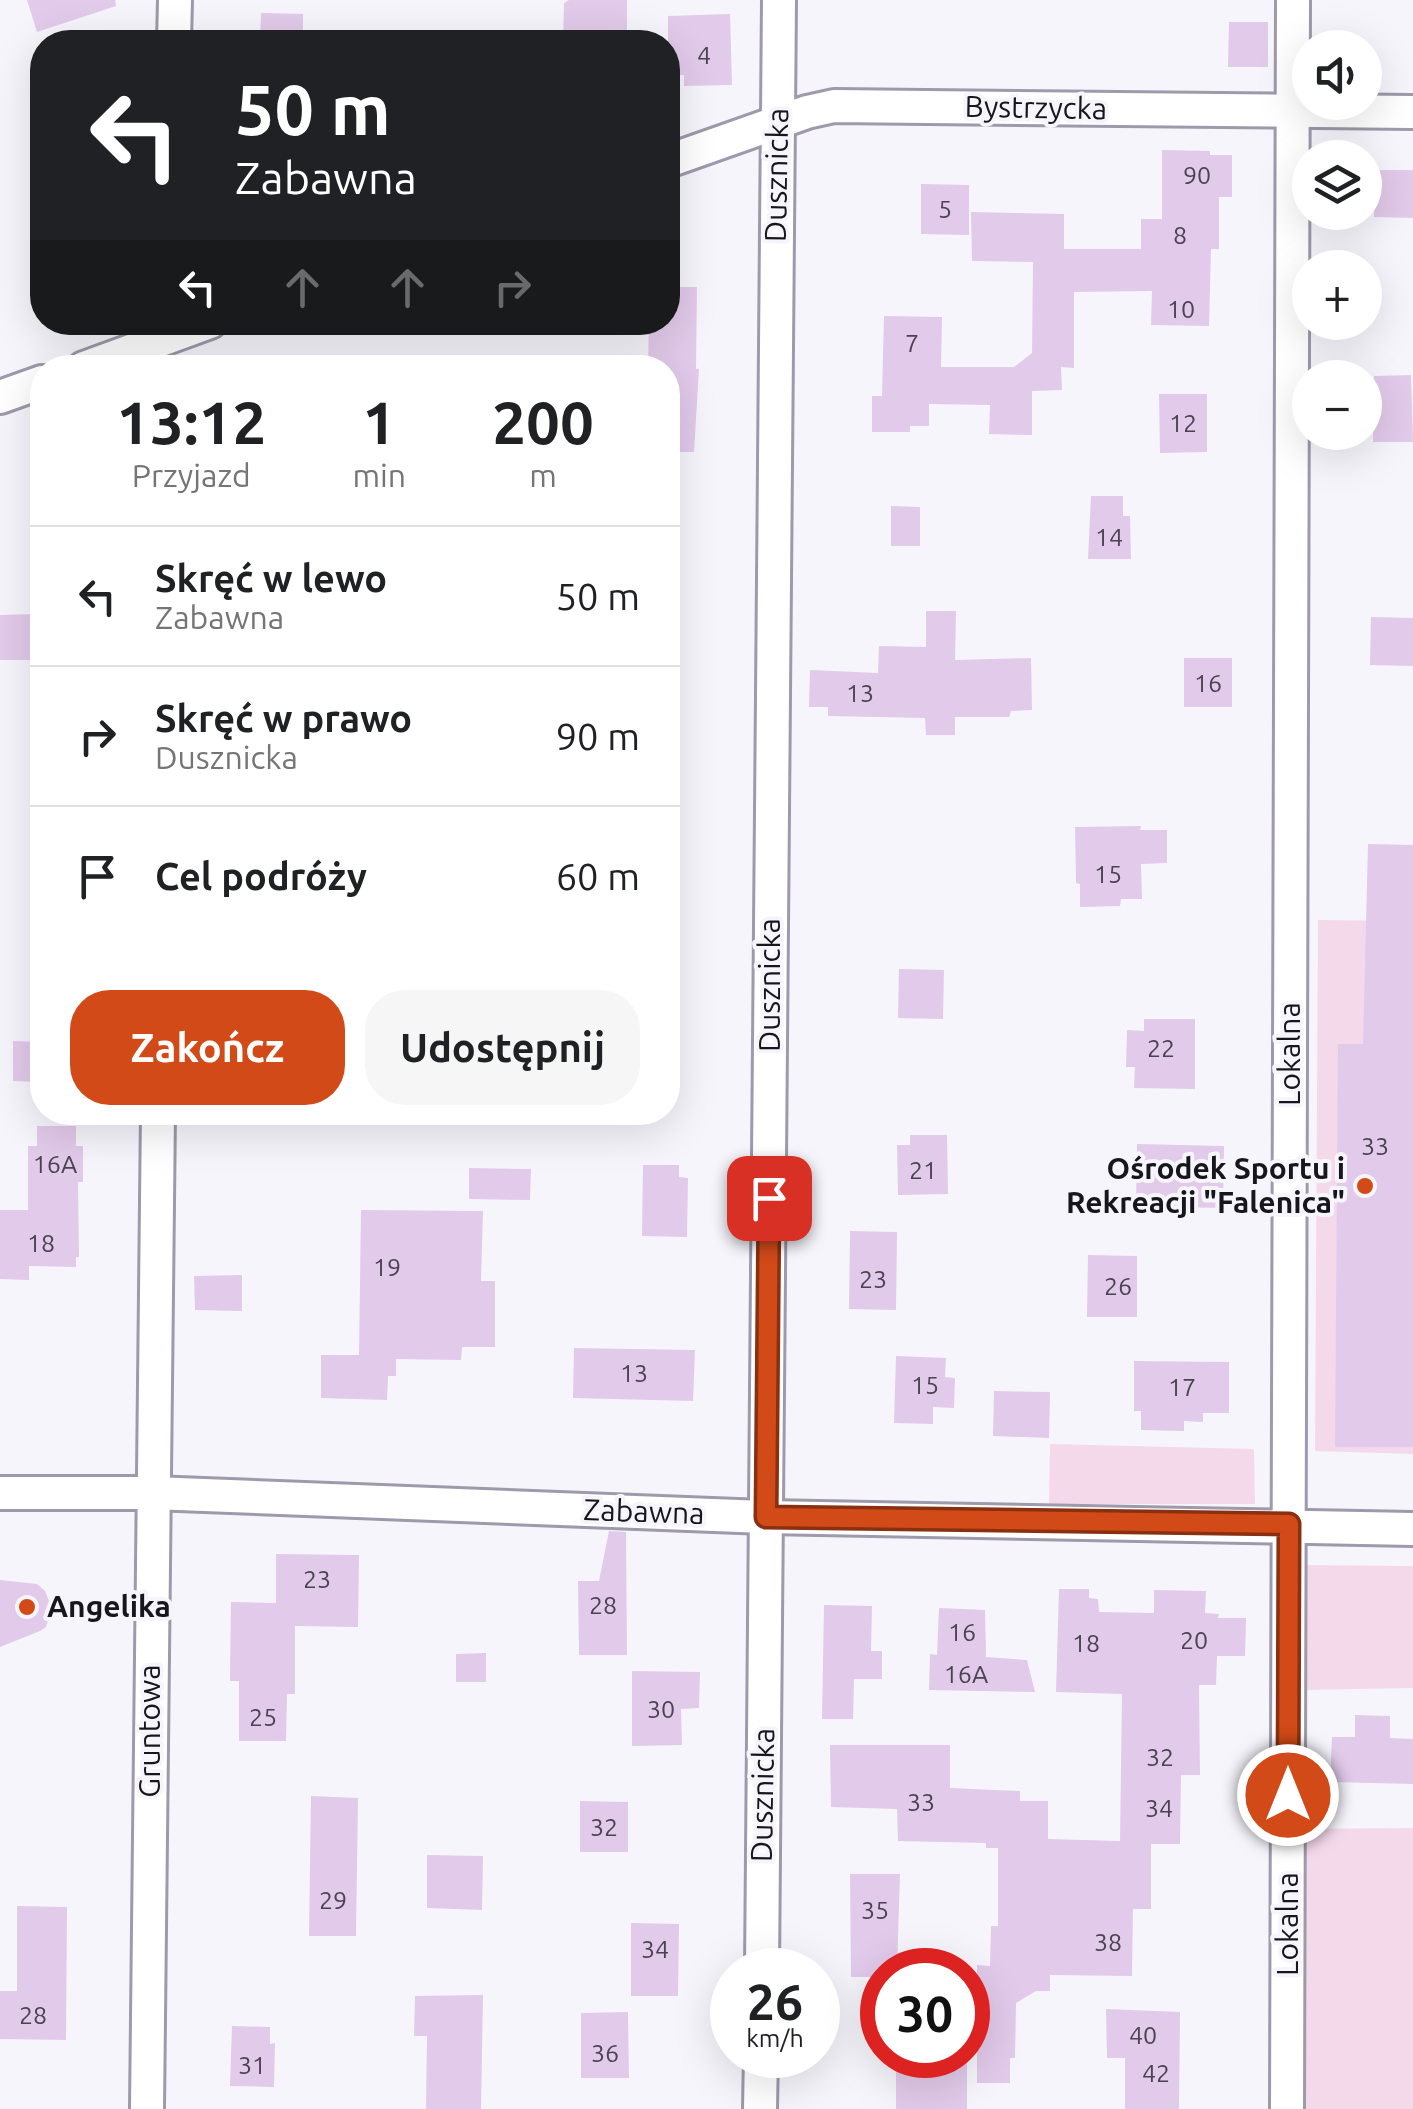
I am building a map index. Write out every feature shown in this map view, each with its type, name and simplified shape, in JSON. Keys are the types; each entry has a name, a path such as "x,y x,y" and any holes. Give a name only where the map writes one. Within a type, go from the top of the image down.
{"street":[{"path":"174,30 175,0"},
{"name":"Dusznicka","path":"762,1948 779,0"},
{"name":"Lokalna","path":"1293,0 1293,30"},
{"name":"Bystrzycka","path":"680,157 834,106 1292,110"},
{"name":"Lokalna","path":"1287,2109 1292,110"},
{"name":"Bystrzycka","path":"1382,111 1413,112"},
{"path":"127,355 167,343"},
{"path":"0,398 30,387"},
{"name":"Gruntowa","path":"147,2109 158,1125"},
{"name":"Zabawna","path":"0,1493 152,1494 766,1517 1413,1528"},
{"path":"760,2109 761,2078"}],"shaded area":[{"name":"Ośrodek Sportu i Rekreacji \"Falenica\"","path":"1318,920 1413,921 1413,1454 1315,1451"},
{"path":"1050,1444 1254,1449 1255,1504 1049,1504"},
{"path":"1303,1565 1413,1566 1413,1688 1302,1690"},
{"path":"1413,1828 1413,2109 1303,2109 1301,1829"}],"building":[{"path":"27,0 115,0 116,6 36,30"},
{"path":"627,0 627,30 563,30 564,3"},
{"path":"261,13 303,14 303,30 260,30"},
{"path":"730,14 732,85 684,86 684,75 680,75 680,30 668,30 668,16"},
{"path":"1229,22 1268,22 1268,67 1228,67"},
{"path":"1162,150 1232,155 1232,197 1219,197 1219,249 1211,249 1209,326 1151,325 1152,291 1074,292 1074,368 1061,367 1062,390 1032,391 1032,435 989,434 990,405 929,404 929,426 910,426 910,432 872,432 872,396 882,396 884,316 942,317 941,367 1014,367 1032,353 1033,262 972,261 971,212 1064,214 1064,249 1141,249 1141,219 1162,219"},
{"path":"1382,170 1413,170 1413,218 1382,217"},
{"path":"921,184 969,185 969,235 921,234"},
{"path":"680,287 697,287 699,369 694,452 680,452 680,355 648,355 649,335 680,335"},
{"path":"1411,375 1413,442 1382,442 1382,376"},
{"path":"1159,394 1207,394 1207,452 1160,453"},
{"path":"1091,496 1123,496 1123,516 1130,516 1131,559 1088,559"},
{"path":"891,506 920,507 920,546 891,546"},
{"path":"926,611 956,611 955,660 1031,658 1032,710 1011,711 1009,717 955,717 955,735 926,735 925,718 828,716 828,707 809,707 810,670 878,673 879,646 926,647"},
{"path":"30,614 30,660 0,660 0,615"},
{"path":"1371,617 1413,618 1413,666 1370,665"},
{"path":"1184,658 1232,658 1232,707 1184,707"},
{"path":"1141,826 1140,830 1167,830 1167,863 1141,864 1142,899 1121,899 1120,906 1080,907 1075,827"},
{"name":"Ośrodek Sportu i Rekreacji \"Falenica\"","path":"1368,844 1413,845 1413,1447 1335,1447 1338,1044 1363,1044"},
{"path":"899,969 944,970 943,1019 898,1018"},
{"path":"1144,1019 1195,1019 1195,1089 1134,1088 1135,1067 1126,1067 1127,1030 1144,1031"},
{"path":"13,1041 30,1042 30,1082 13,1081"},
{"path":"37,1126 76,1126 76,1146 83,1146 83,1182 78,1182 79,1257 76,1267 29,1266 29,1280 0,1279 0,1210 28,1210 28,1146 37,1146"},
{"path":"910,1135 947,1135 948,1194 898,1195 897,1145 910,1145"},
{"path":"1137,1144 1224,1146 1223,1208 1136,1206"},
{"path":"643,1165 679,1165 679,1177 688,1178 687,1237 642,1236"},
{"path":"469,1168 531,1169 530,1200 469,1199"},
{"path":"361,1210 483,1211 481,1281 495,1281 495,1347 462,1347 461,1360 396,1359 396,1376 388,1376 387,1400 321,1398 321,1355 359,1355"},
{"path":"850,1231 897,1232 896,1310 849,1309"},
{"path":"1088,1255 1137,1256 1137,1317 1087,1317"},
{"path":"242,1275 242,1311 195,1310 194,1276"},
{"path":"574,1348 695,1350 693,1401 573,1398"},
{"path":"896,1356 946,1358 945,1377 955,1378 954,1408 933,1407 933,1424 894,1423"},
{"path":"1134,1361 1229,1362 1229,1413 1203,1413 1203,1422 1184,1421 1184,1431 1141,1430 1141,1411 1134,1411"},
{"path":"994,1391 1050,1392 1049,1438 993,1436"},
{"path":"609,1531 626,1532 627,1655 579,1655 578,1581 599,1581"},
{"path":"276,1554 359,1555 358,1627 295,1626 295,1694 287,1694 286,1741 239,1741 239,1681 230,1681 231,1602 276,1603"},
{"path":"0,1580 37,1584 45,1591 52,1608 46,1627 0,1647"},
{"path":"1059,1589 1089,1589 1089,1598 1098,1599 1099,1612 1154,1613 1154,1590 1206,1591 1205,1613 1219,1614 1218,1618 1246,1618 1245,1656 1217,1656 1216,1685 1199,1685 1200,1775 1181,1775 1180,1844 1151,1844 1151,1909 1133,1909 1132,1976 1050,1975 1050,1991 1036,1991 1016,2003 1015,2058 1010,2058 1010,2083 977,2083 977,2078 990,2078 991,1926 998,1926 998,1848 986,1848 986,1843 898,1841 897,1809 831,1807 830,1745 950,1745 950,1788 1020,1791 1020,1801 1048,1801 1048,1839 1120,1841 1122,1694 1056,1692"},
{"path":"824,1605 872,1606 871,1651 882,1651 882,1679 854,1679 853,1719 822,1719"},
{"path":"939,1608 985,1610 986,1657 1027,1660 1035,1692 929,1690 930,1654 937,1655"},
{"path":"486,1653 486,1682 456,1682 456,1654"},
{"path":"632,1671 700,1672 699,1708 681,1709 682,1745 632,1746"},
{"path":"1355,1715 1390,1716 1390,1738 1413,1739 1413,1784 1330,1782 1332,1737 1355,1737"},
{"path":"311,1796 358,1798 356,1936 309,1936"},
{"path":"580,1801 628,1802 628,1852 580,1852"},
{"path":"427,1855 483,1856 482,1910 427,1908"},
{"path":"850,1874 900,1874 898,1948 860,1948 860,1977 851,1977"},
{"path":"17,1906 67,1907 66,2040 0,2039 0,1991 17,1991"},
{"path":"631,1923 679,1924 678,1996 631,1996"},
{"path":"483,1995 481,2109 426,2109 427,2036 414,2036 415,1996"},
{"path":"1106,2009 1180,2012 1179,2109 1125,2109 1125,2058 1107,2058"},
{"path":"628,2012 629,2078 581,2078 581,2013"},
{"path":"232,2026 270,2027 270,2044 275,2043 274,2087 230,2086"},
{"path":"896,2078 967,2078 967,2109 896,2109"}],"place":[{"name":"Ośrodek Sportu i Rekreacji \"Falenica\"","path":"1365,1186"},
{"name":"Angelika","path":"27,1607"}],"route":[{"path":"769,1198 766,1517 1289,1524 1288,1795"}]}
